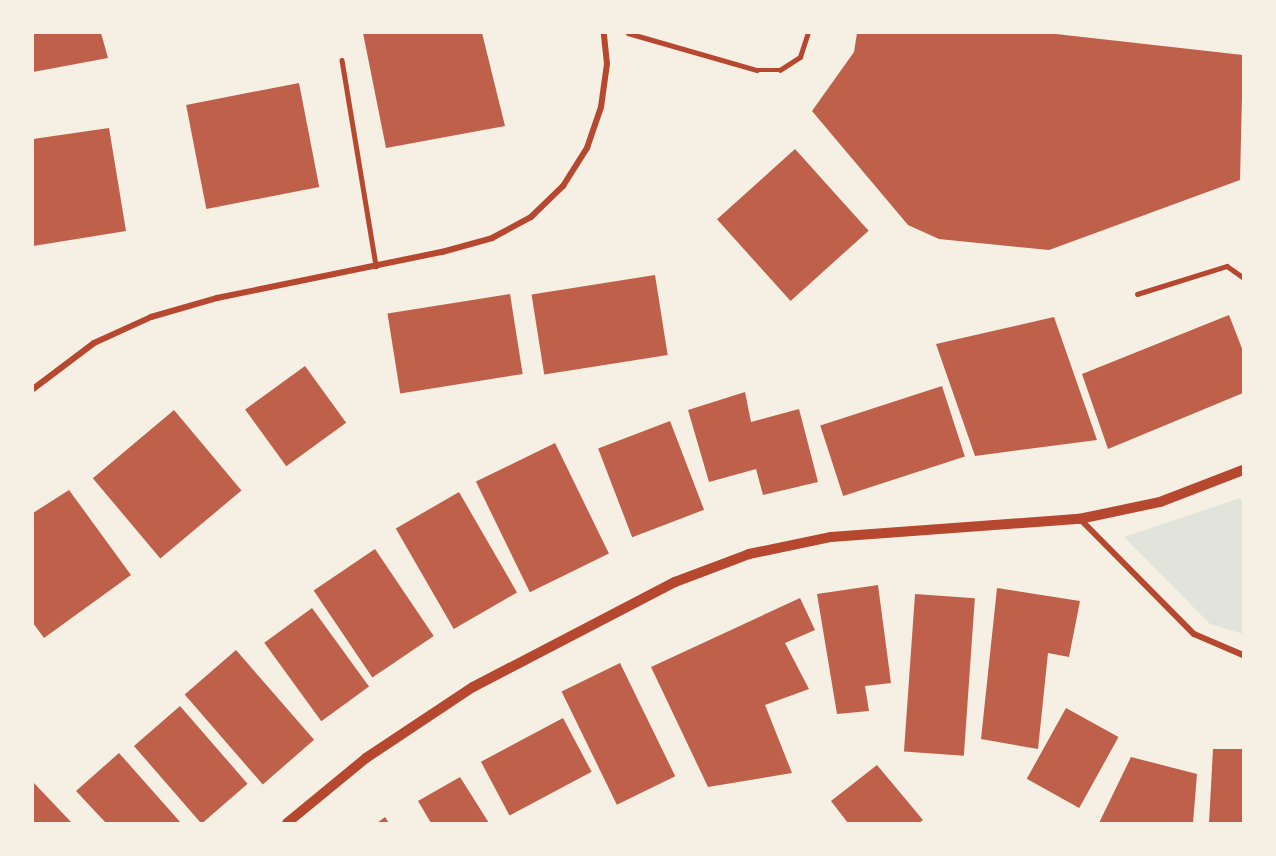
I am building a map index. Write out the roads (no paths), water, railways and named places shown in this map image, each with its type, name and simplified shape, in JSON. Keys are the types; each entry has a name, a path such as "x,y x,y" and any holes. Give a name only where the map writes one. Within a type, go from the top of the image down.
{"street":[{"path":"33,389 94,343 150,317 217,298 376,266 492,238 531,217 563,186 587,148 601,107 607,64 604,33"},
{"path":"287,823 366,758 473,687 675,582 738,558 831,537 1079,519 1160,502 1242,473"},
{"path":"1079,519 1194,633 1243,655"}],"lane":[{"path":"628,33 758,70 780,70 800,57 808,33"},
{"path":"342,60 376,266"},
{"path":"1137,294 1227,266 1243,276"}]}
